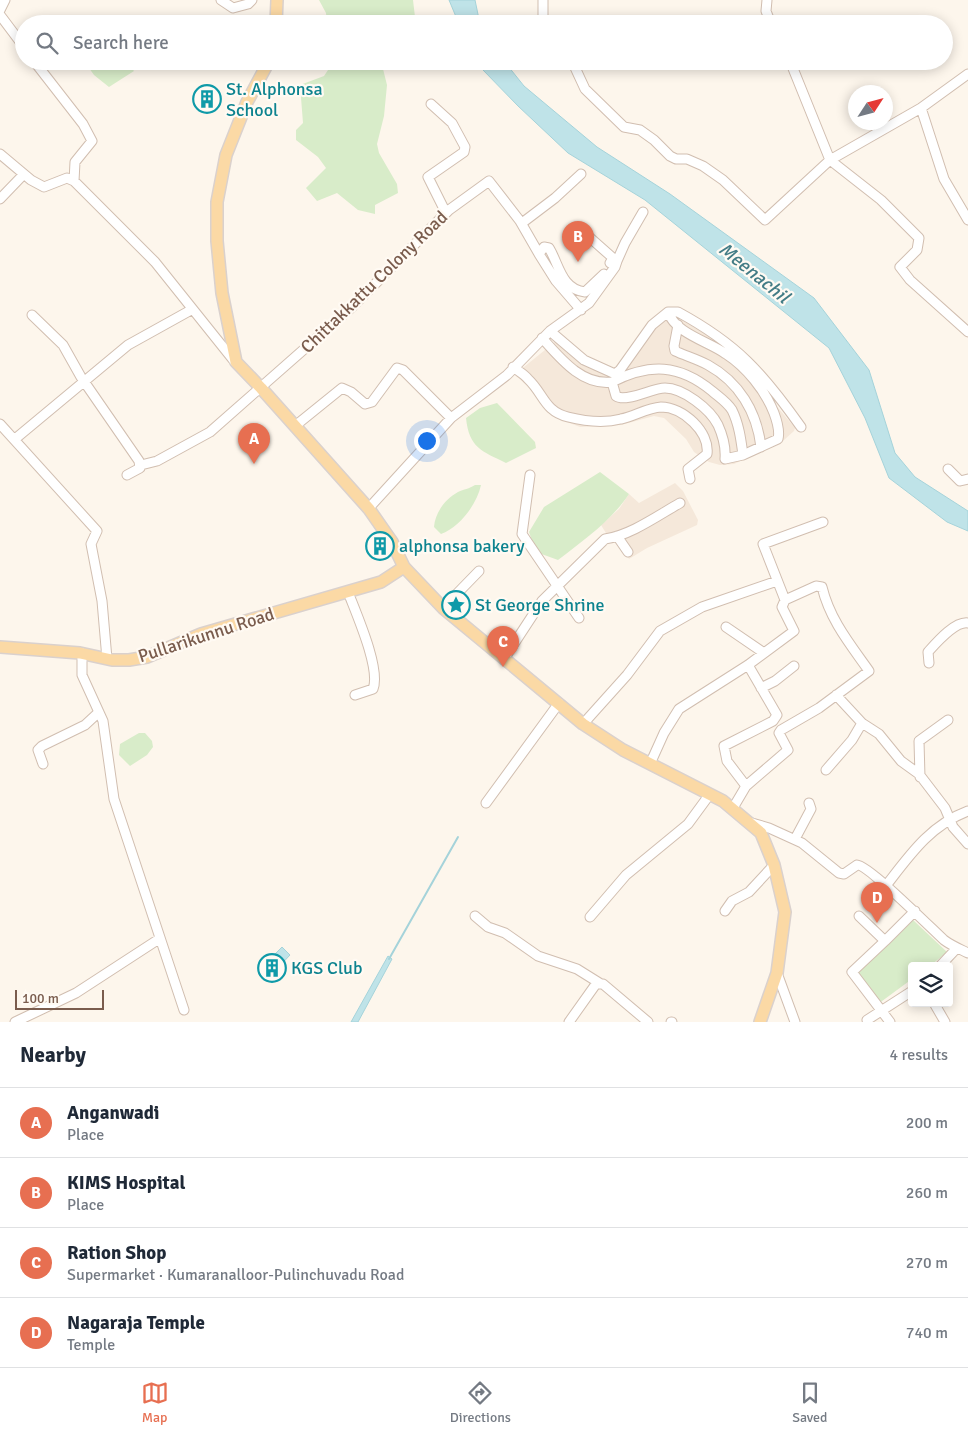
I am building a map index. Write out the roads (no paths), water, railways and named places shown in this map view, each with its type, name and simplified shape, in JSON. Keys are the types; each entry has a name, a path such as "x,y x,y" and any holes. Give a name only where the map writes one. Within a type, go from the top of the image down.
{"main road":[{"path":"276,15 277,0"},
{"path":"264,70 247,102 226,155 217,202 217,241 222,293 236,362 368,509 392,542 404,567 443,608 583,724 623,750 710,794 733,808 761,833 774,865 785,912 776,973 760,1022"},
{"name":"Pullarikunnu Road","path":"0,647 82,653 107,659 129,660 147,656 201,634 381,582 404,567"}],"street":[{"path":"0,10 5,0"},
{"path":"222,0 233,8 248,4 252,0"},
{"path":"543,0 543,15"},
{"path":"767,0 768,15"},
{"path":"0,15 15,35"},
{"path":"41,70 82,124 92,141 75,162 74,182"},
{"path":"576,70 585,89 624,127 640,130 676,159 687,158 703,166 723,180 765,220 830,160 859,141 921,108 968,74"},
{"path":"794,70 830,160 881,200 919,238 917,250 900,267 910,280 968,332"},
{"path":"431,104 452,123 466,147 464,152 428,177 446,213"},
{"path":"921,108 944,179 968,220"},
{"path":"0,154 24,174 44,187 67,178 74,182 155,262 191,310 236,362"},
{"path":"0,199 24,174"},
{"path":"581,174 555,198 522,223 556,281 582,310"},
{"name":"Chittakkattu Colony Road","path":"127,475 140,468 141,465 157,461 210,432 352,308 446,213 491,181 522,223"},
{"path":"368,509 451,418 513,367 550,331 582,310 589,303 643,212"},
{"path":"588,235 615,260"},
{"path":"539,254 544,247 549,248 563,278 576,291 585,292 603,276 615,260"},
{"path":"15,440 128,345 191,310"},
{"path":"623,376 653,332 678,312 729,343 753,365 777,392 801,427"},
{"path":"32,315 63,345 85,382 141,465"},
{"path":"550,331 584,360 615,374 620,370 652,325 672,318"},
{"path":"612,382 616,396 620,399 664,388 686,395 717,423 724,441 725,459 743,455 778,439 777,424 766,397 737,361 713,346 688,334 672,318"},
{"path":"672,318 675,351 706,364 736,387 753,412 761,447"},
{"path":"542,338 578,373 593,381 612,382 623,376 659,368 682,372 702,383 731,408 739,430 743,455"},
{"path":"513,367 529,379 550,409 568,417 601,421 620,419 662,407 670,408 683,415 702,432 708,448 708,454 688,469 690,479"},
{"path":"295,426 342,388 352,392 365,404 372,402 397,368 403,370 451,418"},
{"path":"0,424 97,531 91,544 102,601 107,659"},
{"path":"948,469 960,481 968,479"},
{"path":"530,475 522,534 579,618"},
{"path":"504,658 542,601 556,585 605,539 617,536 680,503"},
{"path":"650,764 675,712 700,694 748,666 794,631 782,608 785,600 763,544 823,522"},
{"path":"617,536 628,552"},
{"path":"443,608 479,571"},
{"path":"583,724 627,675 660,630 702,607 777,581"},
{"path":"781,730 795,723 869,671 836,625 826,604 822,587 816,586 785,600"},
{"path":"348,592 371,660 376,682 373,689 355,695"},
{"path":"929,663 928,652 936,642 958,624 968,623"},
{"path":"726,627 764,653"},
{"path":"82,653 82,675 99,712 107,739 109,776 114,799 124,834 142,877 159,938 184,1010"},
{"path":"733,808 746,786 788,750 779,733 781,730 776,717 748,666"},
{"path":"761,688 775,681 794,666"},
{"path":"836,695 862,723 879,734 901,761 920,777 950,818 953,827 968,844"},
{"path":"486,803 558,703"},
{"path":"43,764 38,750 42,746 85,725 99,712"},
{"path":"746,786 727,761 724,746 776,717"},
{"path":"920,777 917,745 919,741 948,720"},
{"path":"826,770 852,740 862,723"},
{"path":"590,916 626,875 688,824 710,794"},
{"path":"795,839 811,809 809,803"},
{"path":"885,887 930,832 950,818 968,811"},
{"path":"752,823 770,828 795,839 812,850 839,873 844,874 860,864 915,911 944,940 968,953"},
{"path":"724,911 732,901 749,892 774,865"},
{"path":"890,1022 852,972 915,911"},
{"path":"475,916 488,927 506,933 538,956 576,969 601,984 620,996 648,1022"},
{"path":"859,916 885,942"},
{"path":"14,1022 76,993 159,938"},
{"path":"944,962 957,948"},
{"path":"776,973 795,1022"},
{"path":"569,1022 589,992 596,984 601,984"},
{"path":"867,1020 908,994"},
{"path":"936,1007 945,1022"}],"water":[{"path":"449,0 475,0 478,15 455,15"},
{"name":"Meenachil","path":"483,70 511,70 524,86 597,147 670,194 814,298 869,370 895,453 915,477 968,511 968,531 947,522 889,478 865,418 829,348 645,200 568,153"},
{"path":"282,947 290,955 275,971 266,963"},
{"path":"388,956 392,959 358,1022 351,1022"}],"waterway":[{"path":"389,959 458,837"}],"place":[{"name":"St. Alphonsa School","path":"207,99"},
{"name":"KIMS Hospital","path":"578,262"},
{"name":"Anganwadi","path":"254,464"},
{"name":"alphonsa bakery","path":"380,546"},
{"name":"St George Shrine","path":"456,605"},
{"name":"Ration Shop","path":"503,667"},
{"name":"Nagaraja Temple","path":"877,923"},
{"name":"KGS Club","path":"272,968"}]}
